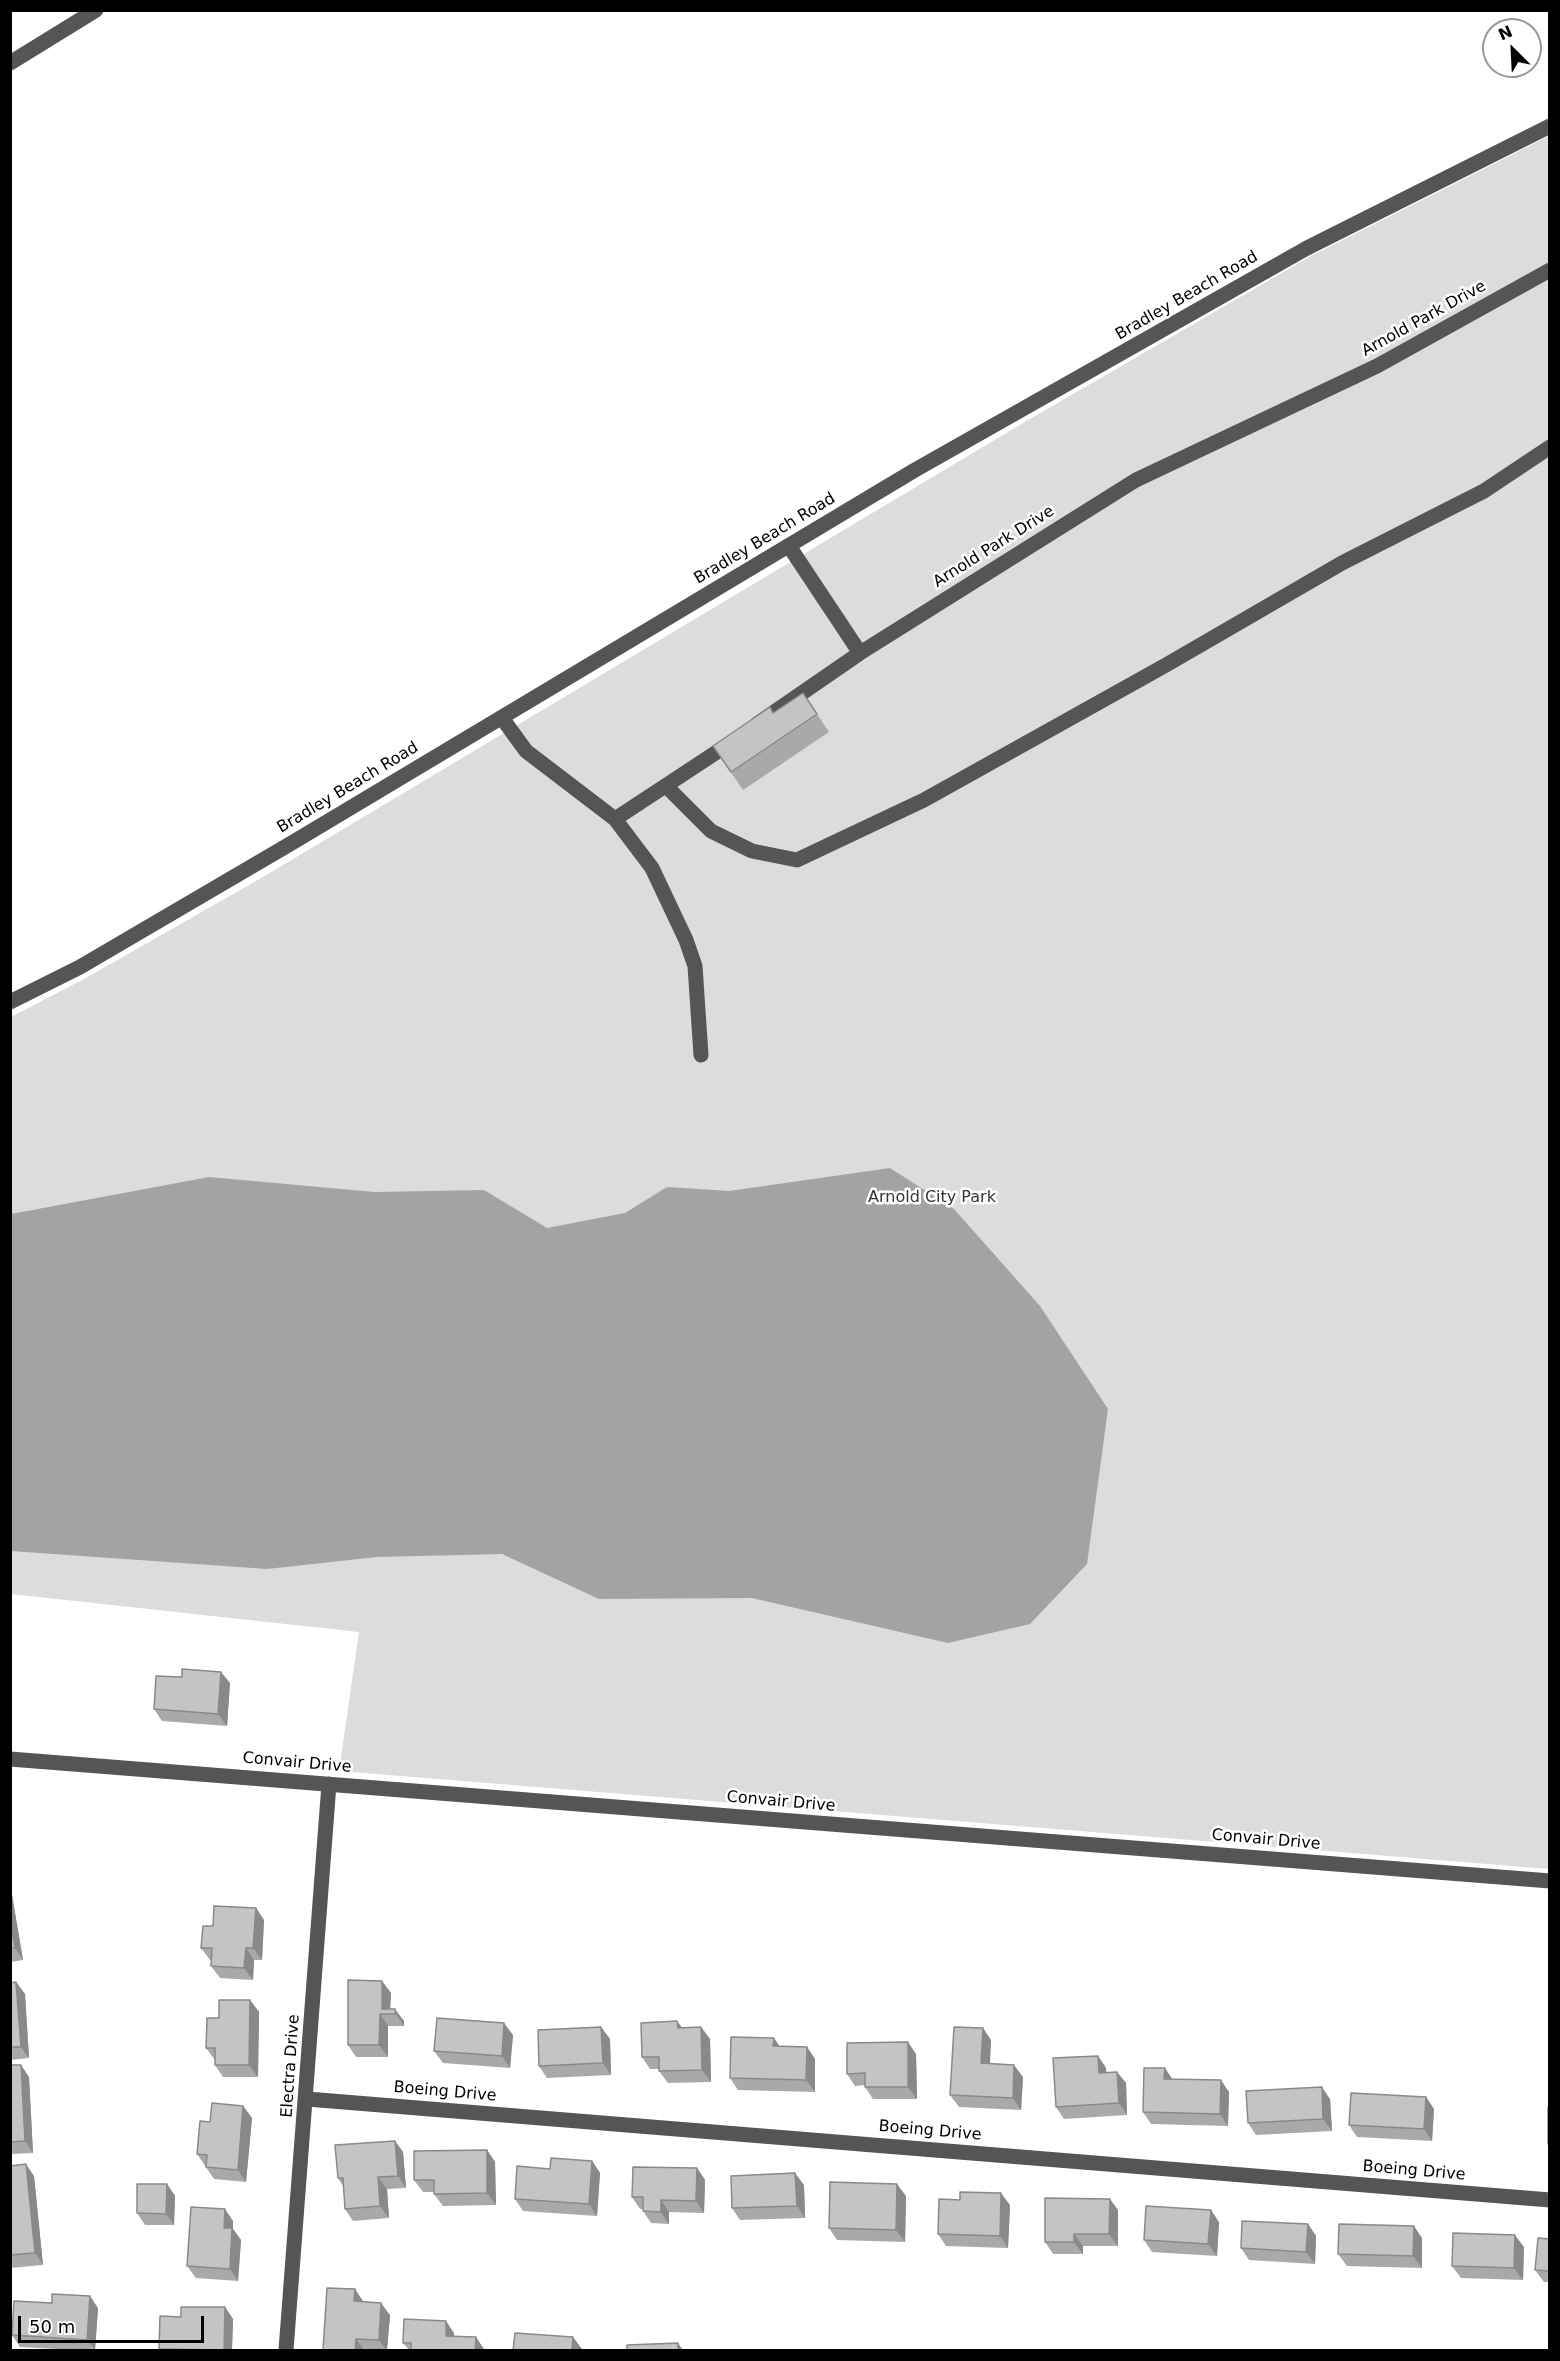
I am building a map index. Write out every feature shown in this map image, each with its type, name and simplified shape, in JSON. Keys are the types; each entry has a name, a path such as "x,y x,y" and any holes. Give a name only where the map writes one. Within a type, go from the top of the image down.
{"street":[{"path":"10,63 96,10"},
{"name":"Bradley Beach Road","path":"10,1002 80,968 915,470 1307,248 1550,126"},
{"name":"Arnold Park Drive","path":"615,819 667,787 860,653 1136,480 1377,366 1550,270"},
{"path":"667,787 711,831 752,851 797,860 924,800 1167,665 1342,563 1484,491 1550,447"},
{"path":"789,546 860,653"},
{"path":"502,718 526,751 615,819 651,868 686,940 695,966 700,1055"},
{"name":"Convair Drive","path":"10,1759 1550,1881"},
{"name":"Electra Drive","path":"286,2350 307,2099 329,1784"},
{"name":"Boeing Drive","path":"307,2099 1550,2200"}],"green space":[{"name":"Arnold City Park","path":"1549,136 1549,1869 339,1771 359,1632 11,1594 11,1017 86,978 263,877 1023,423 1311,256"}],"shaded area":[{"path":"890,1168 954,1209 1040,1306 1108,1409 1087,1564 1030,1624 948,1643 752,1598 599,1599 502,1554 377,1557 267,1569 11,1551 11,1214 209,1177 374,1192 484,1190 547,1228 625,1213 667,1187 729,1191"}],"building":[{"path":"803,693 817,714 731,772 713,746 770,707 773,713"},
{"path":"182,1669 221,1672 218,1714 154,1709 156,1676 182,1677"},
{"path":"214,1906 256,1908 253,1948 246,1948 244,1968 211,1966 212,1948 201,1948 203,1926 213,1926"},
{"path":"10,1921 15,1948 10,1948"},
{"path":"348,1980 382,1981 382,2009 395,2009 396,2014 380,2014 379,2045 348,2045"},
{"path":"16,1982 21,2047 10,2047 10,1983"},
{"path":"219,2000 250,2000 249,2065 215,2065 215,2048 206,2048 207,2018 219,2018"},
{"path":"437,2018 504,2023 502,2056 434,2051"},
{"path":"677,2021 678,2028 701,2027 702,2070 659,2071 659,2057 642,2057 641,2023"},
{"path":"601,2027 603,2063 539,2066 538,2030"},
{"path":"954,2027 983,2028 981,2063 1014,2065 1013,2098 950,2095"},
{"path":"731,2037 774,2038 773,2046 807,2047 806,2080 730,2078"},
{"path":"908,2042 908,2087 865,2087 865,2073 847,2074 847,2043"},
{"path":"1098,2056 1099,2073 1117,2072 1119,2103 1056,2107 1053,2058"},
{"path":"10,2065 21,2065 25,2141 10,2142"},
{"path":"1144,2068 1165,2068 1164,2079 1221,2080 1220,2114 1143,2112"},
{"path":"1322,2087 1323,2119 1248,2123 1246,2091"},
{"path":"1351,2093 1426,2097 1424,2129 1349,2125"},
{"path":"212,2103 243,2106 238,2170 206,2167 207,2155 197,2154 200,2121 210,2122"},
{"path":"1548,2107 1550,2107 1550,2144 1548,2144"},
{"path":"395,2141 398,2176 378,2177 380,2206 345,2209 343,2178 338,2178 335,2145"},
{"path":"487,2150 487,2193 434,2194 434,2180 414,2180 414,2151"},
{"path":"551,2158 592,2161 589,2204 515,2199 517,2166 550,2169"},
{"path":"26,2164 35,2253 10,2255 10,2166"},
{"path":"633,2167 697,2168 696,2201 661,2200 661,2212 643,2211 643,2197 632,2197"},
{"path":"795,2173 797,2206 732,2208 731,2176"},
{"path":"830,2182 897,2184 896,2230 829,2228"},
{"path":"137,2184 167,2184 166,2214 137,2213"},
{"path":"960,2192 1001,2193 1000,2236 938,2234 939,2199 960,2200"},
{"path":"1045,2198 1110,2199 1109,2234 1074,2234 1074,2242 1045,2242"},
{"path":"1146,2206 1211,2210 1208,2244 1144,2240"},
{"path":"191,2207 225,2209 224,2228 232,2228 230,2269 187,2266"},
{"path":"1242,2221 1308,2224 1306,2252 1241,2248"},
{"path":"1339,2224 1414,2226 1413,2256 1338,2254"},
{"path":"1453,2233 1515,2235 1514,2268 1452,2266"},
{"path":"1538,2238 1550,2239 1550,2271 1535,2270"},
{"path":"327,2288 355,2289 354,2301 381,2303 379,2340 356,2339 355,2350 323,2350"},
{"path":"52,2294 90,2296 87,2340 12,2335 14,2301 52,2303"},
{"path":"181,2307 225,2307 224,2350 159,2349 160,2316 181,2317"},
{"path":"404,2319 446,2321 446,2336 476,2337 475,2350 411,2350 411,2343 403,2343"},
{"path":"515,2333 573,2337 572,2350 513,2350"},
{"path":"678,2343 678,2350 627,2350 627,2345"}]}
